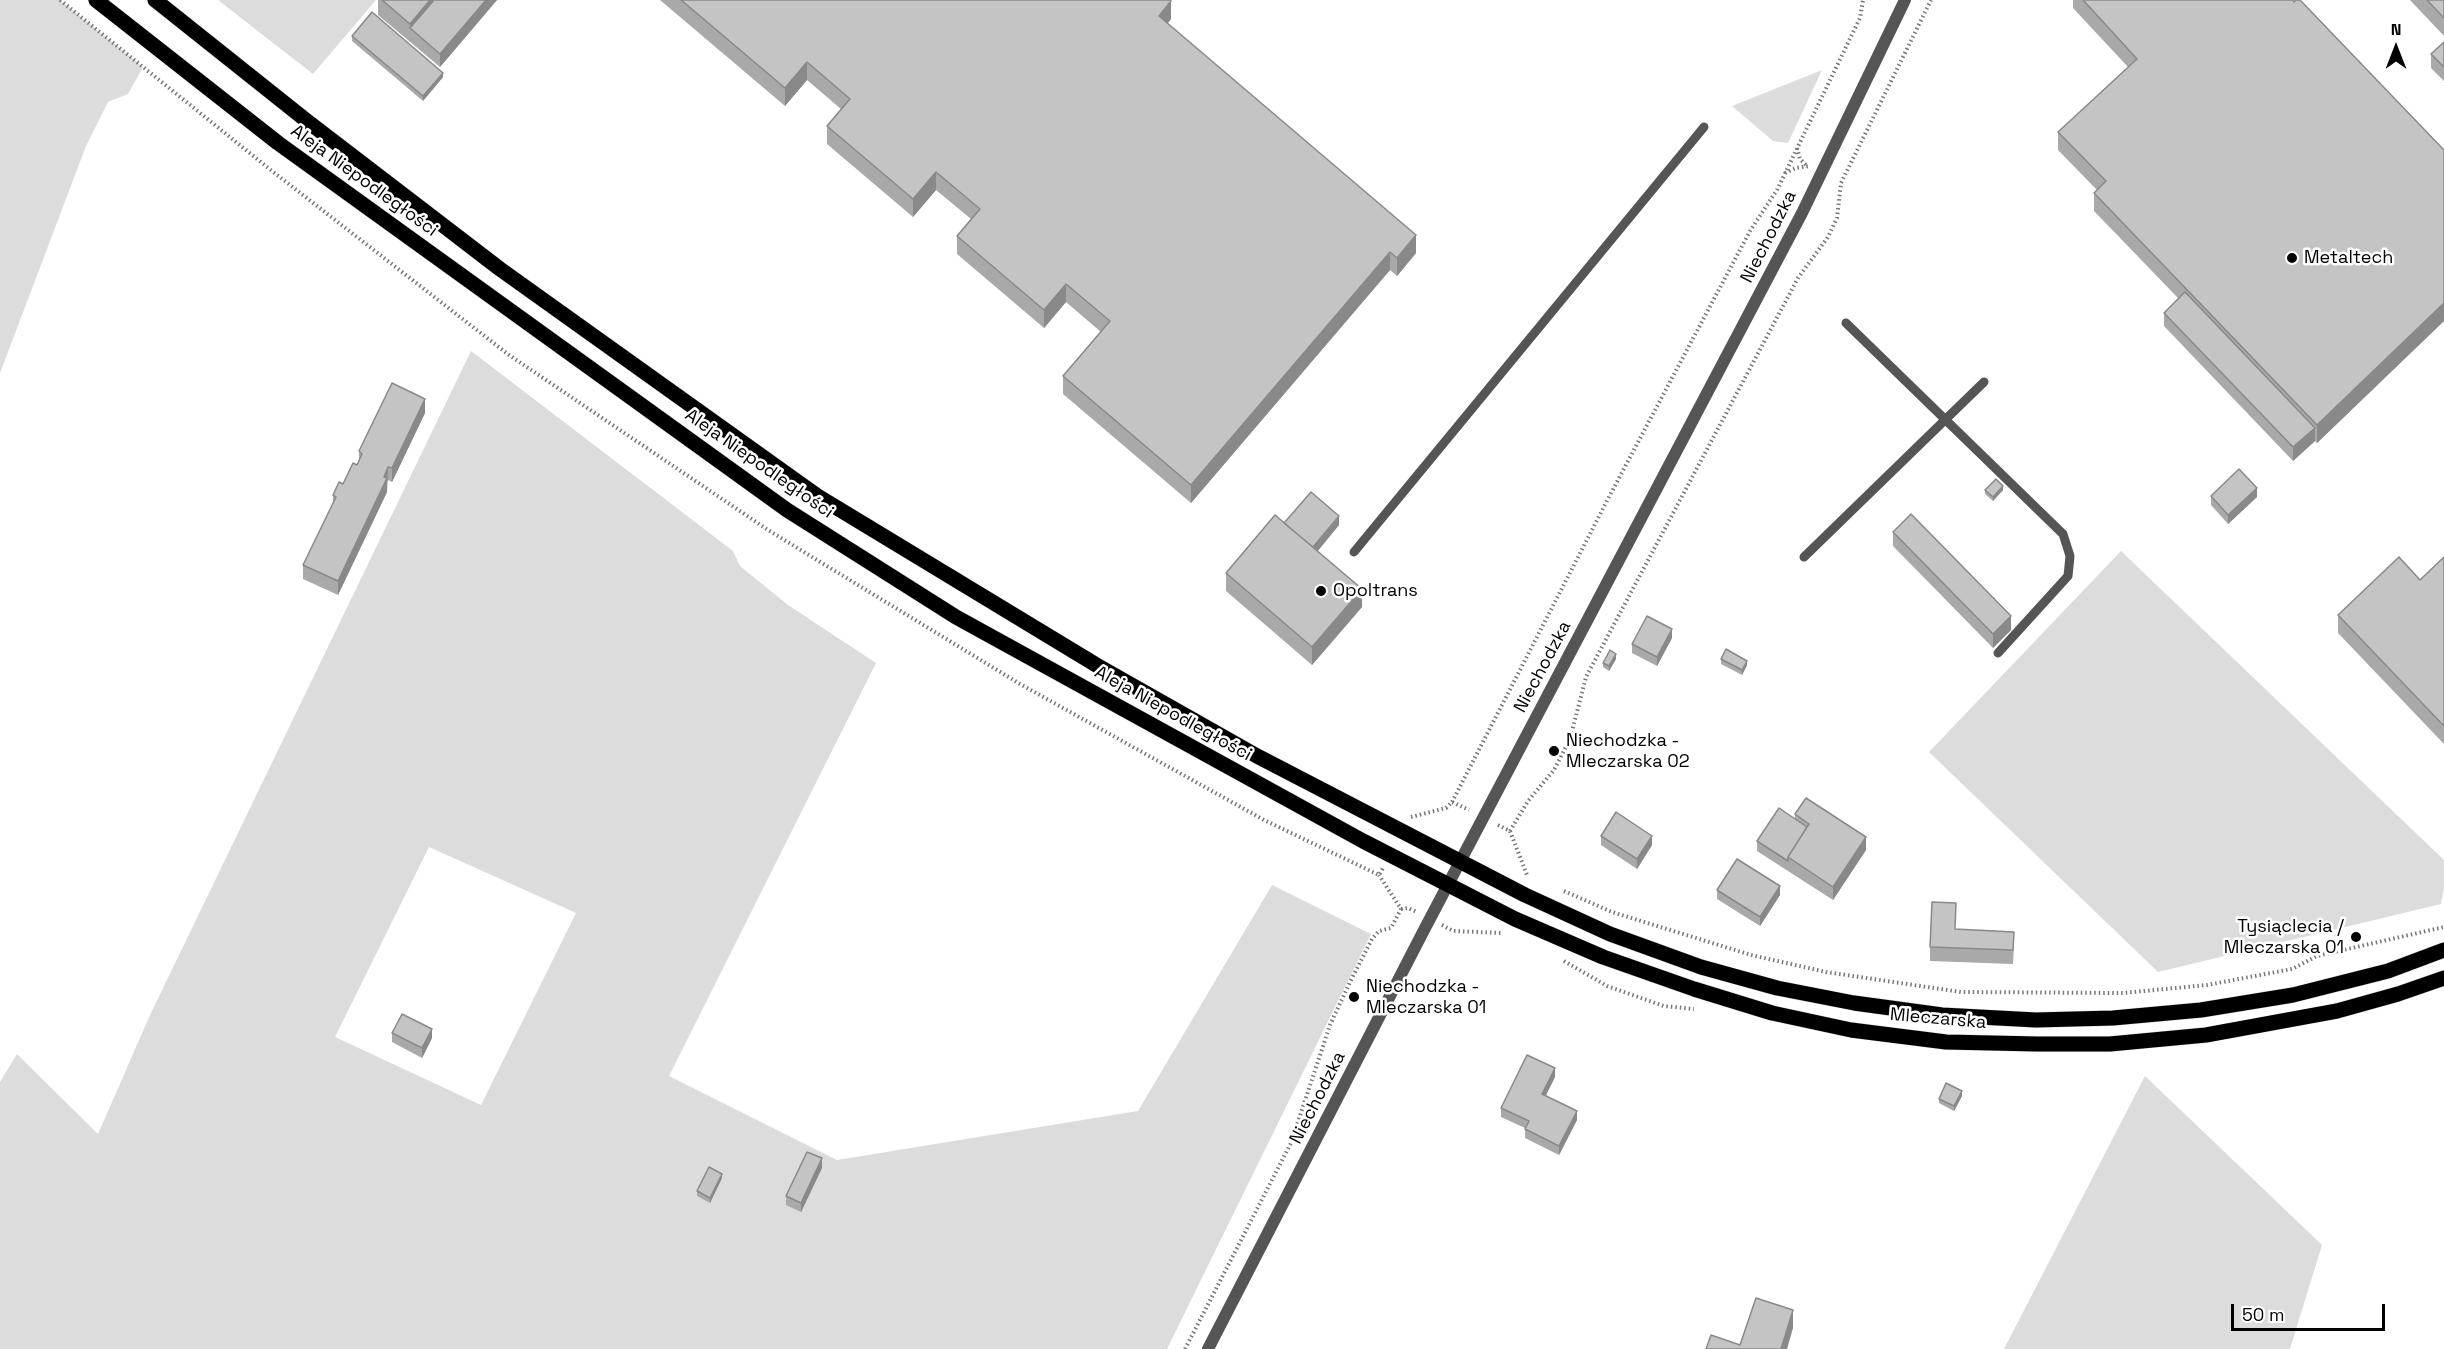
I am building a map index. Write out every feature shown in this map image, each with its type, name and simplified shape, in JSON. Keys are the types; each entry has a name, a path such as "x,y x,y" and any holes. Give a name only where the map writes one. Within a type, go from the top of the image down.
{"main road":[{"name":"Aleja Niepodległości","path":"96,0 278,143 784,508 957,617 1390,855 1449,885"},
{"name":"Aleja Niepodległości","path":"155,0 307,122 500,269 819,497 1118,677 1257,756 1461,861"},
{"name":"Mleczarska","path":"1461,861 1525,895 1610,934 1701,967 1777,988 1854,1003 1942,1015 2036,1020 2114,1018 2201,1010 2293,995 2388,971 2444,950"},
{"name":"Mleczarska","path":"1449,885 1515,919 1594,953 1694,989 1784,1016 1851,1030 1946,1042 2109,1044 2206,1035 2337,1011 2444,978"}],"street":[{"name":"Niechodzka","path":"1208,1349 1461,861 1802,213 1905,0"}],"lane":[{"path":"1354,552 1704,127"},
{"path":"1846,323 2063,534 2070,556 2068,576 1998,653"},
{"path":"1804,557 1984,382"}],"path":[{"path":"60,0 272,171 509,355 768,530 1030,690 1264,820 1379,875 1401,909 1391,928 1379,931 1372,939 1350,982 1330,1025 1291,1143 1185,1349"},
{"path":"1402,830 1411,816 1446,808 1452,802 1610,495 1750,231 1776,190 1860,18 1863,0"},
{"path":"1510,831 1528,801 1554,770 1570,739 1586,678 1798,278 1828,237 1837,218 1841,183 1931,0"},
{"path":"1797,147 1799,157 1806,165"},
{"path":"1452,802 1510,831 1527,875 1533,878"},
{"path":"1379,875 1390,855"},
{"path":"1562,890 1612,912 1751,955 1826,972 1961,992 2123,993 2207,985 2292,969 2317,956 2444,927"}],"shaded area":[{"path":"0,0 60,0 143,67 128,94 108,102 86,146 0,373"},
{"path":"218,0 376,0 313,74"},
{"path":"1822,70 1788,143 1773,141 1732,106"},
{"path":"471,351 733,551 740,566 788,605 876,663 669,1076 837,1160 1138,1111 1272,885 1371,934 1167,1349 0,1349 0,1082 17,1054 98,1134 150,1015","holes":["429,847 576,913 481,1105 335,1037"]},
{"path":"2121,551 2444,860 2444,888 2441,904 2158,972 1929,752"},
{"path":"2145,1076 2322,1245 2290,1349 2004,1349"}],"building":[{"path":"382,0 430,0 410,24"},
{"path":"434,0 486,0 440,54 410,28"},
{"path":"681,0 1170,0 1159,16 1416,235 1397,258 1390,252 1191,485 1063,376 1110,321 1066,284 1044,310 957,236 980,209 936,172 913,199 827,126 850,99 807,62 785,88"},
{"name":"Metaltech","path":"2083,0 2293,0 2294,2 2300,0 2444,150 2444,303 2317,425 2094,193 2106,181 2058,132 2137,59"},
{"path":"2427,0 2444,0 2444,18"},
{"path":"372,12 443,73 423,96 352,36"},
{"path":"2444,42 2444,67 2431,54"},
{"path":"2185,292 2315,428 2293,447 2164,313"},
{"path":"392,383 425,399 392,468 388,467 384,477 387,478 338,581 303,565 336,497 333,495 339,482 343,484 353,463 357,465 362,454 359,451"},
{"path":"2239,469 2257,488 2228,515 2211,496"},
{"path":"1996,479 2003,486 1993,497 1985,490"},
{"path":"1311,492 1339,516 1313,547 1284,523"},
{"path":"1911,514 2011,616 1993,634 1893,532"},
{"path":"1275,515 1362,589 1312,647 1226,573"},
{"path":"2399,557 2420,580 2444,557 2444,726 2338,615"},
{"path":"1647,616 1672,629 1657,657 1632,644"},
{"path":"1726,649 1747,661 1742,670 1721,659"},
{"path":"1610,650 1616,654 1609,666 1603,663"},
{"path":"1806,798 1866,837 1833,887 1788,857 1809,824 1795,814"},
{"path":"1779,808 1807,827 1788,857 1788,861 1757,841"},
{"path":"1616,812 1652,836 1637,859 1601,836"},
{"path":"1737,859 1780,886 1760,917 1717,890"},
{"path":"1932,902 1956,903 1955,929 2014,932 2013,950 1930,947"},
{"path":"402,1014 432,1029 422,1048 392,1033"},
{"path":"1527,1055 1555,1068 1542,1094 1577,1111 1559,1146 1525,1129 1529,1121 1501,1108"},
{"path":"1946,1083 1962,1091 1954,1106 1939,1099"},
{"path":"807,1152 822,1158 801,1203 786,1196"},
{"path":"709,1167 722,1174 710,1198 697,1191"},
{"path":"1756,1298 1793,1310 1781,1349 1706,1349 1711,1335 1740,1345"}],"place":[{"name":"Metaltech","path":"2292,258"},
{"name":"Opoltrans","path":"1321,591"},
{"name":"Niechodzka - Mleczarska 02","path":"1554,751"},
{"name":"Tysiąclecia / Mleczarska 01","path":"2356,937"},
{"name":"Niechodzka - Mleczarska 01","path":"1354,997"}]}
